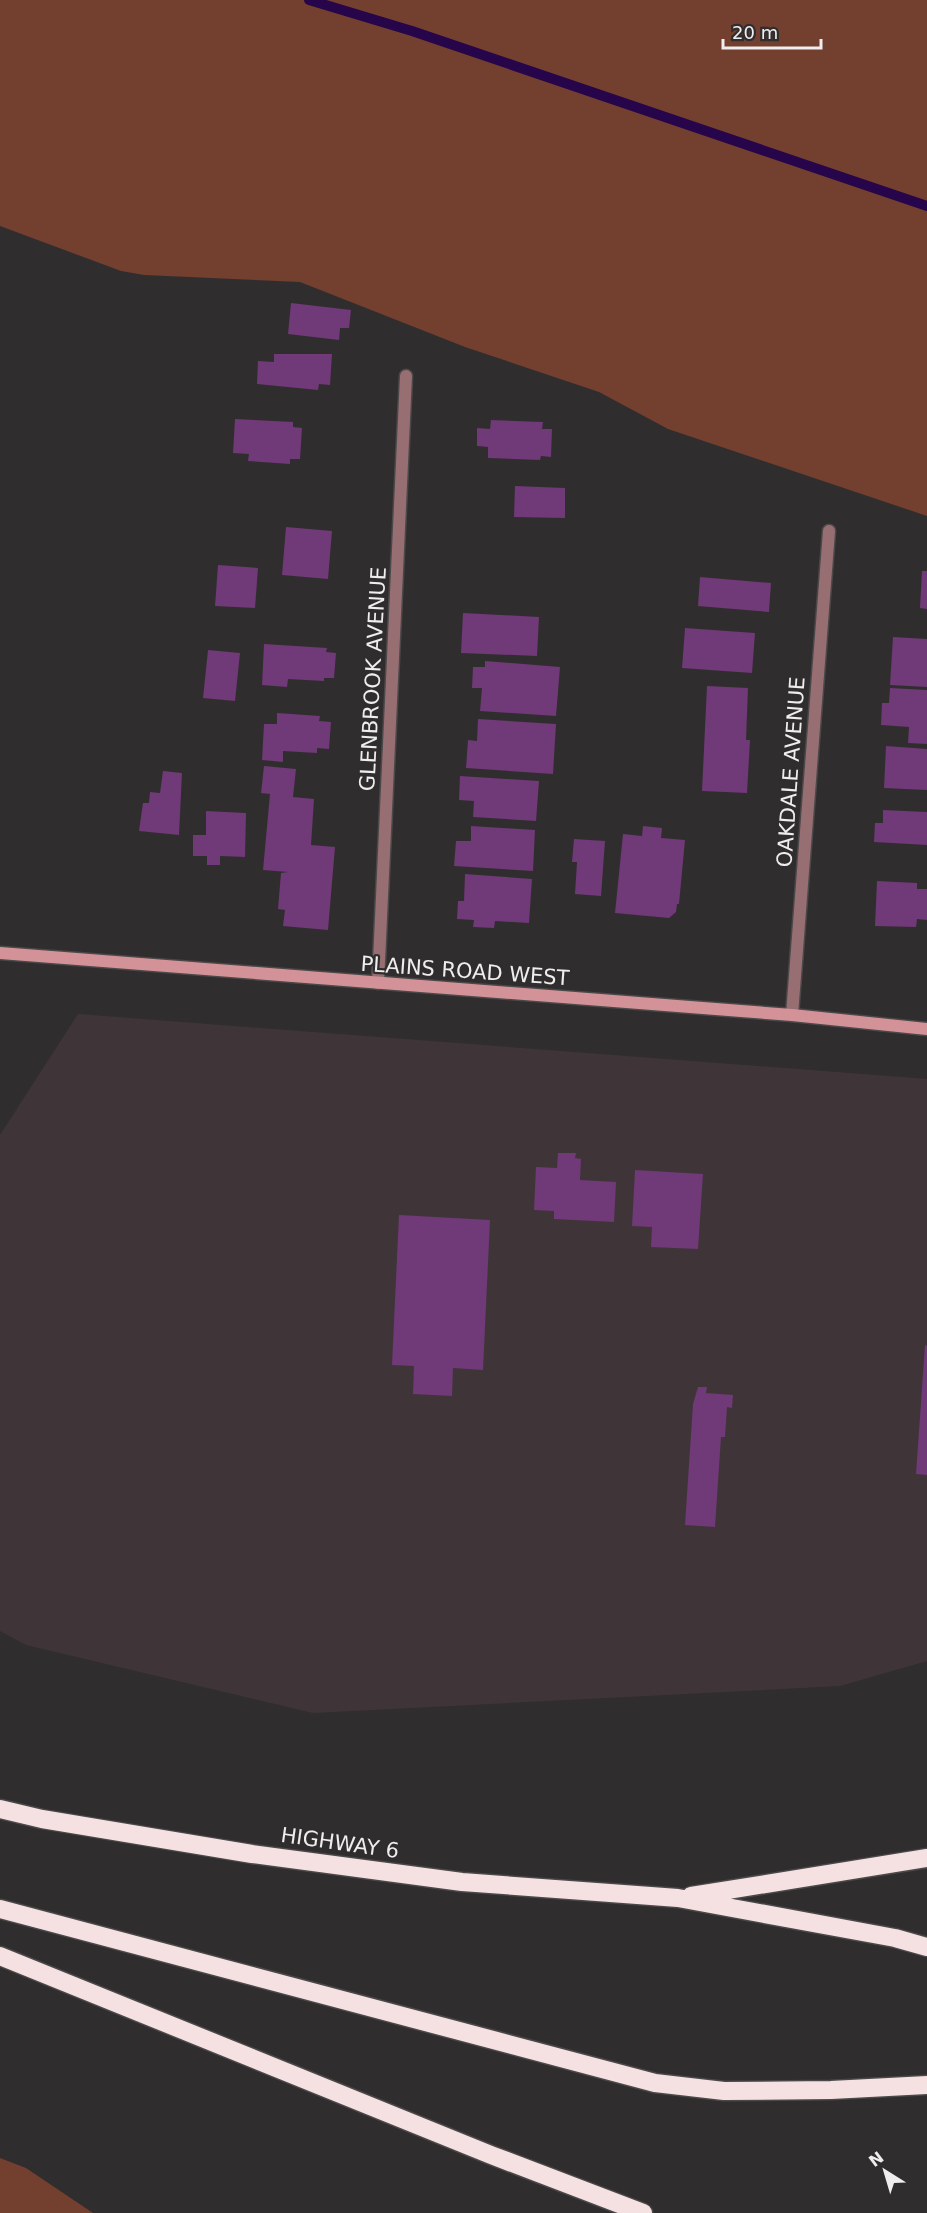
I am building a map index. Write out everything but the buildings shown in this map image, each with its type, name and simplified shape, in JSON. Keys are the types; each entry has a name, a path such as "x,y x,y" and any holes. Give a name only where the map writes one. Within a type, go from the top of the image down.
{"highway":[{"name":"HIGHWAY 6","path":"0,1809 42,1819 240,1852 427,1877 678,1898"},
{"path":"678,1898 927,1858"},
{"path":"678,1898 895,1938 927,1947"},
{"path":"0,1909 655,2084 724,2091 831,2090 927,2085"},
{"path":"0,1956 480,2150 643,2213"}],"main road":[{"name":"PLAINS ROAD WEST","path":"0,953 792,1015 927,1029"}],"street":[{"name":"GLENBROOK AVENUE","path":"378,983 406,376"},
{"name":"OAKDALE AVENUE","path":"792,1015 829,531"}],"shaded area":[{"path":"0,0 927,0 927,516 668,429 599,392 465,347 300,282 144,275 121,271 0,226"},
{"path":"78,1014 927,1079 927,1661 840,1686 313,1713 26,1645 0,1631 0,1135"},
{"path":"0,2158 26,2168 93,2213 0,2213"}],"waterway":[{"path":"309,0 412,31 927,206"}]}
